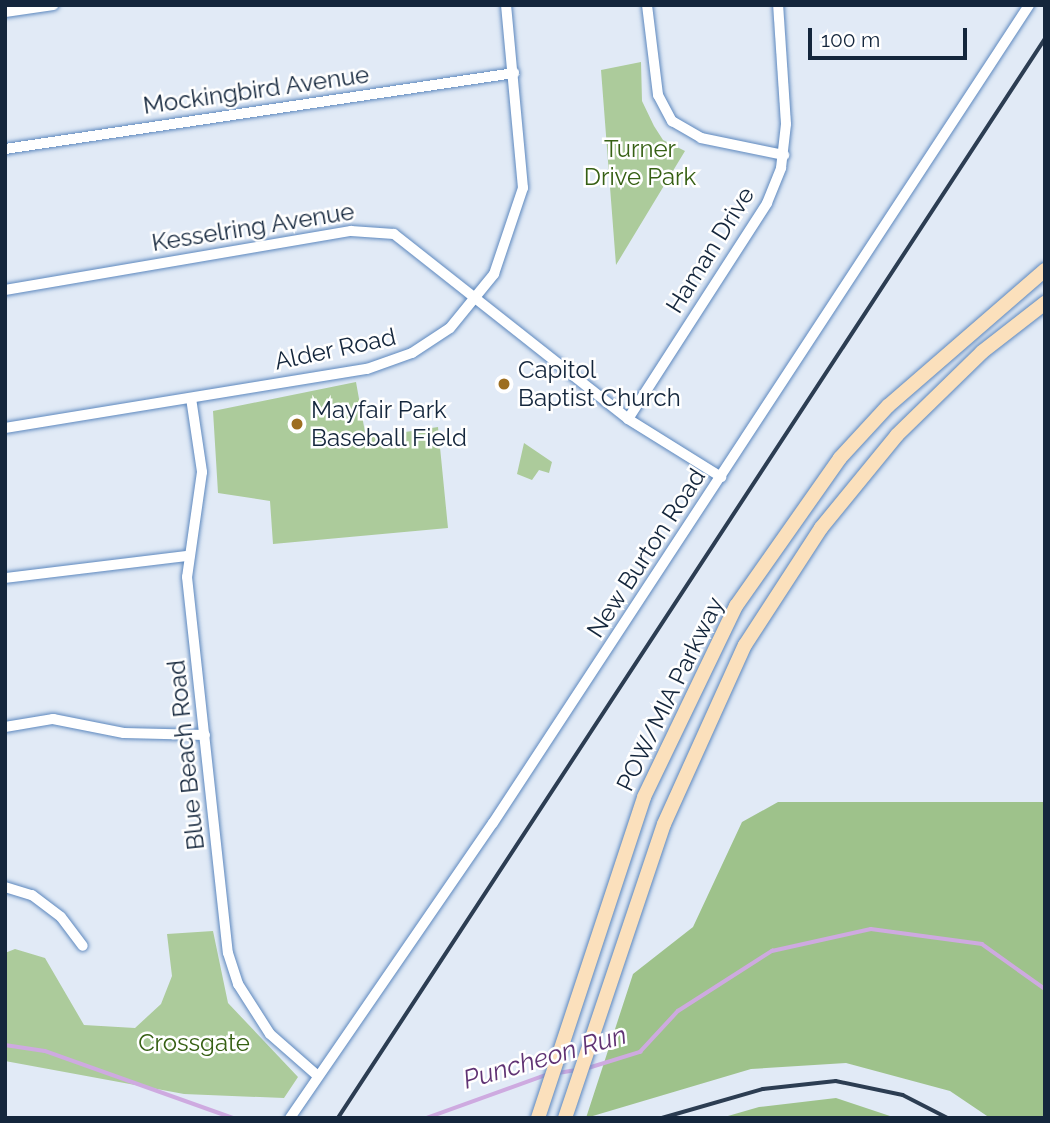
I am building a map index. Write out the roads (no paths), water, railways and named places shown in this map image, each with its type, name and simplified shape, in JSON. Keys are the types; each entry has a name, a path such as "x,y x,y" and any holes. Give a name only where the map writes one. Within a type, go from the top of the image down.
{"main road":[{"name":"POW/MIA Parkway","path":"538,1118 668,740 772,551 888,406 1045,270"},
{"name":"POW/MIA Parkway","path":"565,1118 685,769 780,585 897,435 982,352 1045,303"}],"street":[{"path":"5,12 53,5"},
{"name":"Alder Road","path":"5,428 391,362 450,328 477,297 505,252 523,188 506,5"},
{"path":"647,5 657,95 672,121 701,138 784,155"},
{"name":"Haman Drive","path":"628,419 767,203 784,155 778,5"},
{"name":"New Burton Road","path":"290,1118 721,477 1029,5"},
{"name":"Mockingbird Avenue","path":"5,149 514,73"},
{"name":"Kesselring Avenue","path":"5,290 368,230 404,238 628,419 721,477"},
{"name":"Blue Beach Road","path":"191,398 202,472 188,556 205,735 233,970 270,1034 318,1076"},
{"path":"5,578 188,556"},
{"path":"5,727 53,719 124,733 205,735"},
{"path":"5,887 32,895 61,917 83,946"}],"waterway":[{"name":"Puncheon Run","path":"585,1069 640,1052 678,1011 772,951 871,929 982,944 1045,989"},
{"name":"Puncheon Run","path":"5,1045 45,1051 233,1118"},
{"name":"Puncheon Run","path":"558,1073 578,1070"},
{"name":"Puncheon Run","path":"427,1118 546,1075"}],"railway":[{"path":"338,1118 1045,39"},
{"path":"662,1118 763,1089 836,1081 903,1095 948,1118"}],"place":[{"name":"Capitol Baptist Church","path":"504,384"},
{"name":"Mayfair Park Baseball Field","path":"297,424"}],"park label":[{"name":"Turner Drive Park","path":"640,163"},
{"name":"Crossgate","path":"194,1043"}]}
